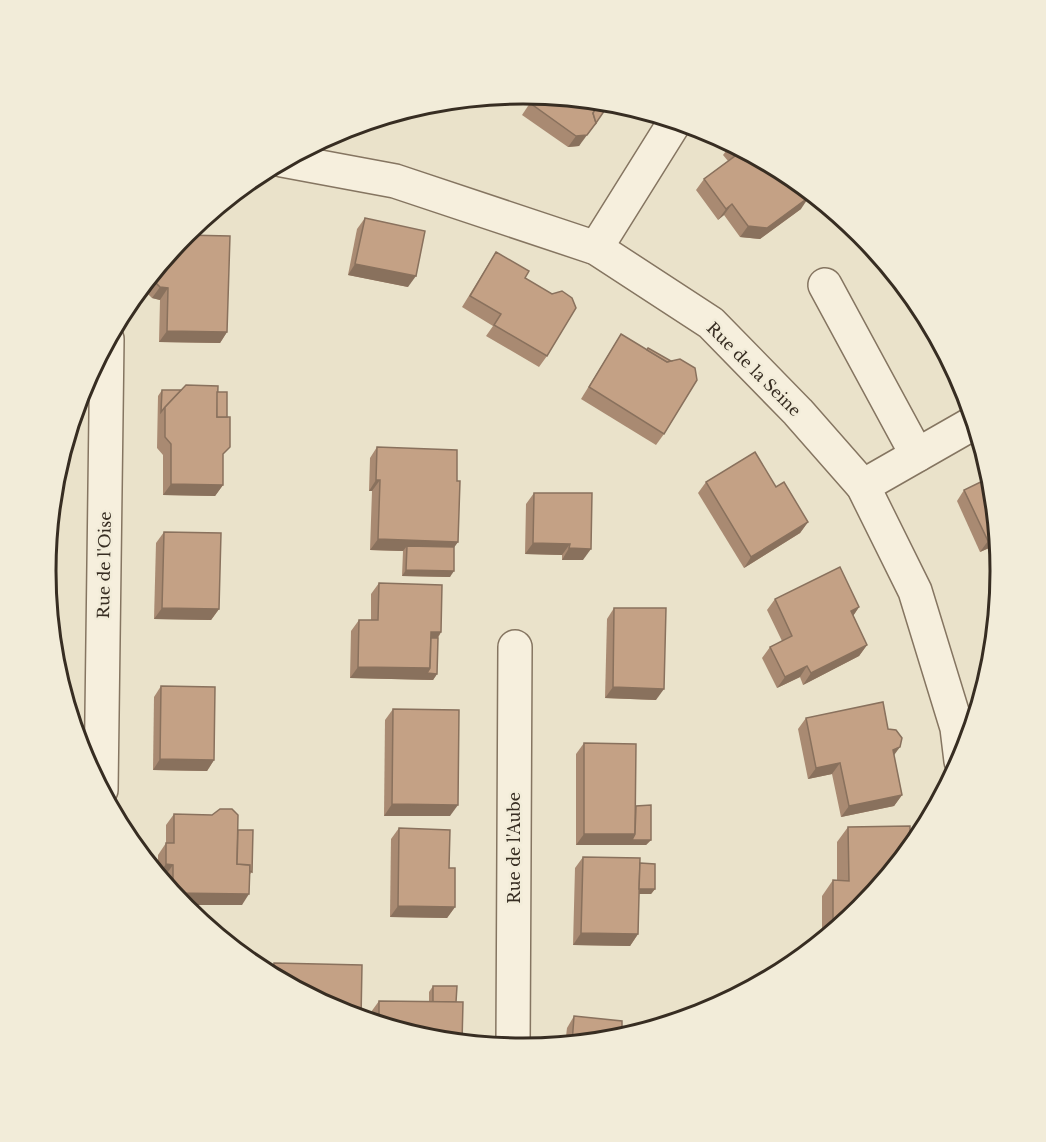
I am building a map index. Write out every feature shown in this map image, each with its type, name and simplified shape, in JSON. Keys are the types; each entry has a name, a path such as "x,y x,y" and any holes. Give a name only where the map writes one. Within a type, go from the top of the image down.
{"street":[{"path":"596,248 671,127"},
{"name":"Rue de la Seine","path":"296,163 395,181 596,248 711,323 798,412 863,486 915,591 957,728 959,741"},
{"path":"825,285 917,455"},
{"name":"Rue de l'Oise","path":"101,772 108,357"},
{"path":"863,486 968,426"},
{"name":"Rue de l'Aube","path":"513,1038 514,647"}],"building":[{"path":"532,104 596,109 593,113 596,123 587,135 576,136"},
{"path":"596,109 605,110 596,123 593,113"},
{"path":"736,155 783,182 806,199 767,228 748,226 732,204 726,209 704,179"},
{"path":"365,218 425,231 416,276 355,264"},
{"path":"197,235 230,236 227,332 167,331 168,288 160,287 155,282"},
{"path":"496,252 529,271 525,278 552,294 562,291 572,298 576,308 547,356 494,325 501,314 470,296"},
{"path":"621,334 667,362 680,359 695,368 697,380 664,434 589,387"},
{"path":"648,348 671,361 667,362 647,350"},
{"path":"186,385 218,386 217,417 230,417 230,447 223,454 223,485 171,484 171,444 165,437 165,407"},
{"path":"162,390 181,390 161,412"},
{"path":"217,392 227,392 227,417 217,417"},
{"path":"377,447 457,450 457,481 460,481 458,542 378,539 380,480 376,480"},
{"path":"755,452 776,487 784,482 808,522 751,557 706,482"},
{"path":"982,481 989,541 988,541 964,490"},
{"path":"534,493 592,493 591,549 569,548 570,544 533,543"},
{"path":"164,532 221,533 219,609 162,608"},
{"path":"407,546 454,547 454,571 406,570"},
{"path":"840,567 859,607 851,611 867,645 811,673 807,666 785,677 770,647 792,636 775,599"},
{"path":"379,583 442,585 441,632 431,632 430,668 358,667 359,620 378,620"},
{"path":"614,608 666,608 664,689 613,687"},
{"path":"431,638 438,638 437,674 427,673 430,668"},
{"path":"161,686 215,687 214,760 160,759"},
{"path":"883,702 888,729 896,730 902,738 900,747 893,750 902,795 849,806 840,763 816,768 806,718"},
{"path":"393,709 459,710 458,805 392,804"},
{"path":"584,743 636,744 635,834 584,834"},
{"path":"651,805 651,840 632,840 635,834 636,806"},
{"path":"220,809 232,809 238,815 237,864 250,865 249,894 184,893 173,880 173,865 166,864 166,843 174,843 174,814 212,815"},
{"path":"910,826 910,834 854,902 833,920 833,880 849,881 848,827"},
{"path":"399,828 450,830 449,868 455,868 455,907 398,906"},
{"path":"238,830 253,830 252,872 250,865 237,864"},
{"path":"583,857 640,858 638,934 581,933"},
{"path":"640,863 655,864 655,889 639,889"},
{"path":"274,963 362,965 361,1010 316,990 274,967"},
{"path":"433,986 457,986 456,1002 433,1002"},
{"path":"379,1001 463,1002 462,1035 432,1030 379,1016"},
{"path":"574,1016 622,1021 622,1027 625,1027 584,1035 573,1036"}]}
